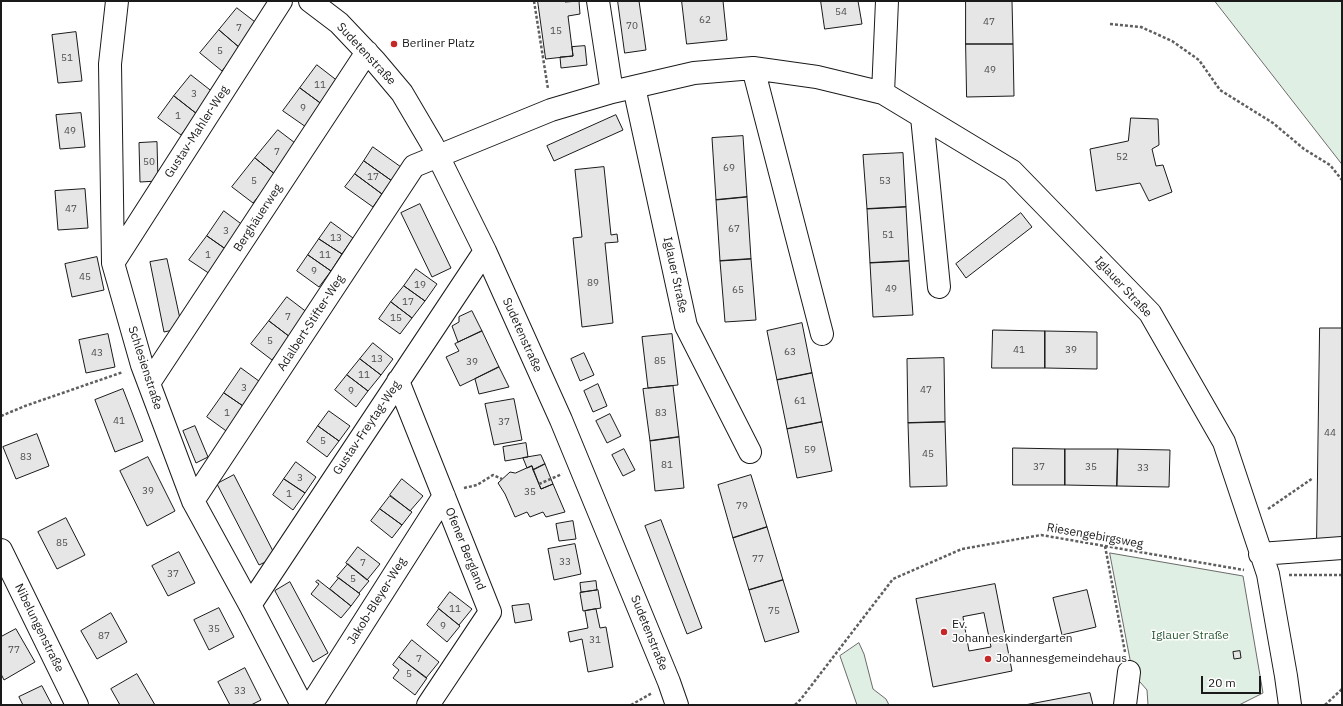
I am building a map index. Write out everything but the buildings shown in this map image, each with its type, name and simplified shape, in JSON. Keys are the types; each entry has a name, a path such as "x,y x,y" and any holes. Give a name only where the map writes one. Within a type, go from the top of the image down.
{"street":[{"name":"Schlesienstraße","path":"117,1 110,64 114,263 145,374 193,501 250,605 302,705"},
{"name":"Gustav-Mahler-Weg","path":"114,263 281,1"},
{"name":"Sudetenstraße","path":"310,1 338,23 367,52 402,93 438,156 485,251 564,427 669,682 677,705"},
{"path":"598,1 612,92"},
{"path":"883,92 887,1"},
{"name":"Berghäuerweg","path":"145,374 367,52"},
{"name":"Iglauer Straße","path":"438,156 551,110 612,92 694,72 753,68 817,78 883,92 1012,172 1150,313 1224,442 1260,554 1268,574 1290,705"},
{"path":"753,68 822,334"},
{"name":"Iglauer Straße","path":"634,87 686,326 750,452"},
{"path":"922,117 939,287"},
{"name":"Adalbert-Stifter-Weg","path":"193,501 414,166 438,156"},
{"name":"Gustav-Freytag-Weg","path":"250,605 485,251"},
{"name":"Ofener Bergland","path":"398,381 490,612 428,705"},
{"name":"Jakob-Bleyer-Weg","path":"311,705 444,498"},
{"path":"1260,554 1342,548"},
{"name":"Nibelungenstraße","path":"1,550 76,705"},
{"path":"1125,705 1129,672"}],"path":[{"path":"534,1 551,110"},
{"path":"1110,24 1141,27 1172,41 1199,60 1220,90 1273,123 1304,149 1330,165 1342,180"},
{"path":"1,416 25,406 145,374"},
{"path":"444,498 477,484 493,475 502,479"},
{"path":"1250,521 1313,478"},
{"name":"Riesengebirgsweg","path":"795,705 893,579 962,549 1041,535 1268,574 1342,575"},
{"path":"1105,546 1129,672"},
{"path":"1325,705 1342,688"}],"green space":[{"path":"1215,1 1342,1 1342,164"},
{"name":"Iglauer Straße","path":"1110,553 1243,576 1263,693 1239,705 1148,705 1147,690 1133,674"},
{"path":"859,643 864,654 873,689 886,699 889,705 857,705 840,656"}],"place":[{"name":"Berliner Platz","path":"394,44"},
{"name":"Ev. Johanneskindergarten","path":"944,632"},
{"name":"Johannesgemeindehaus","path":"988,659"}]}
